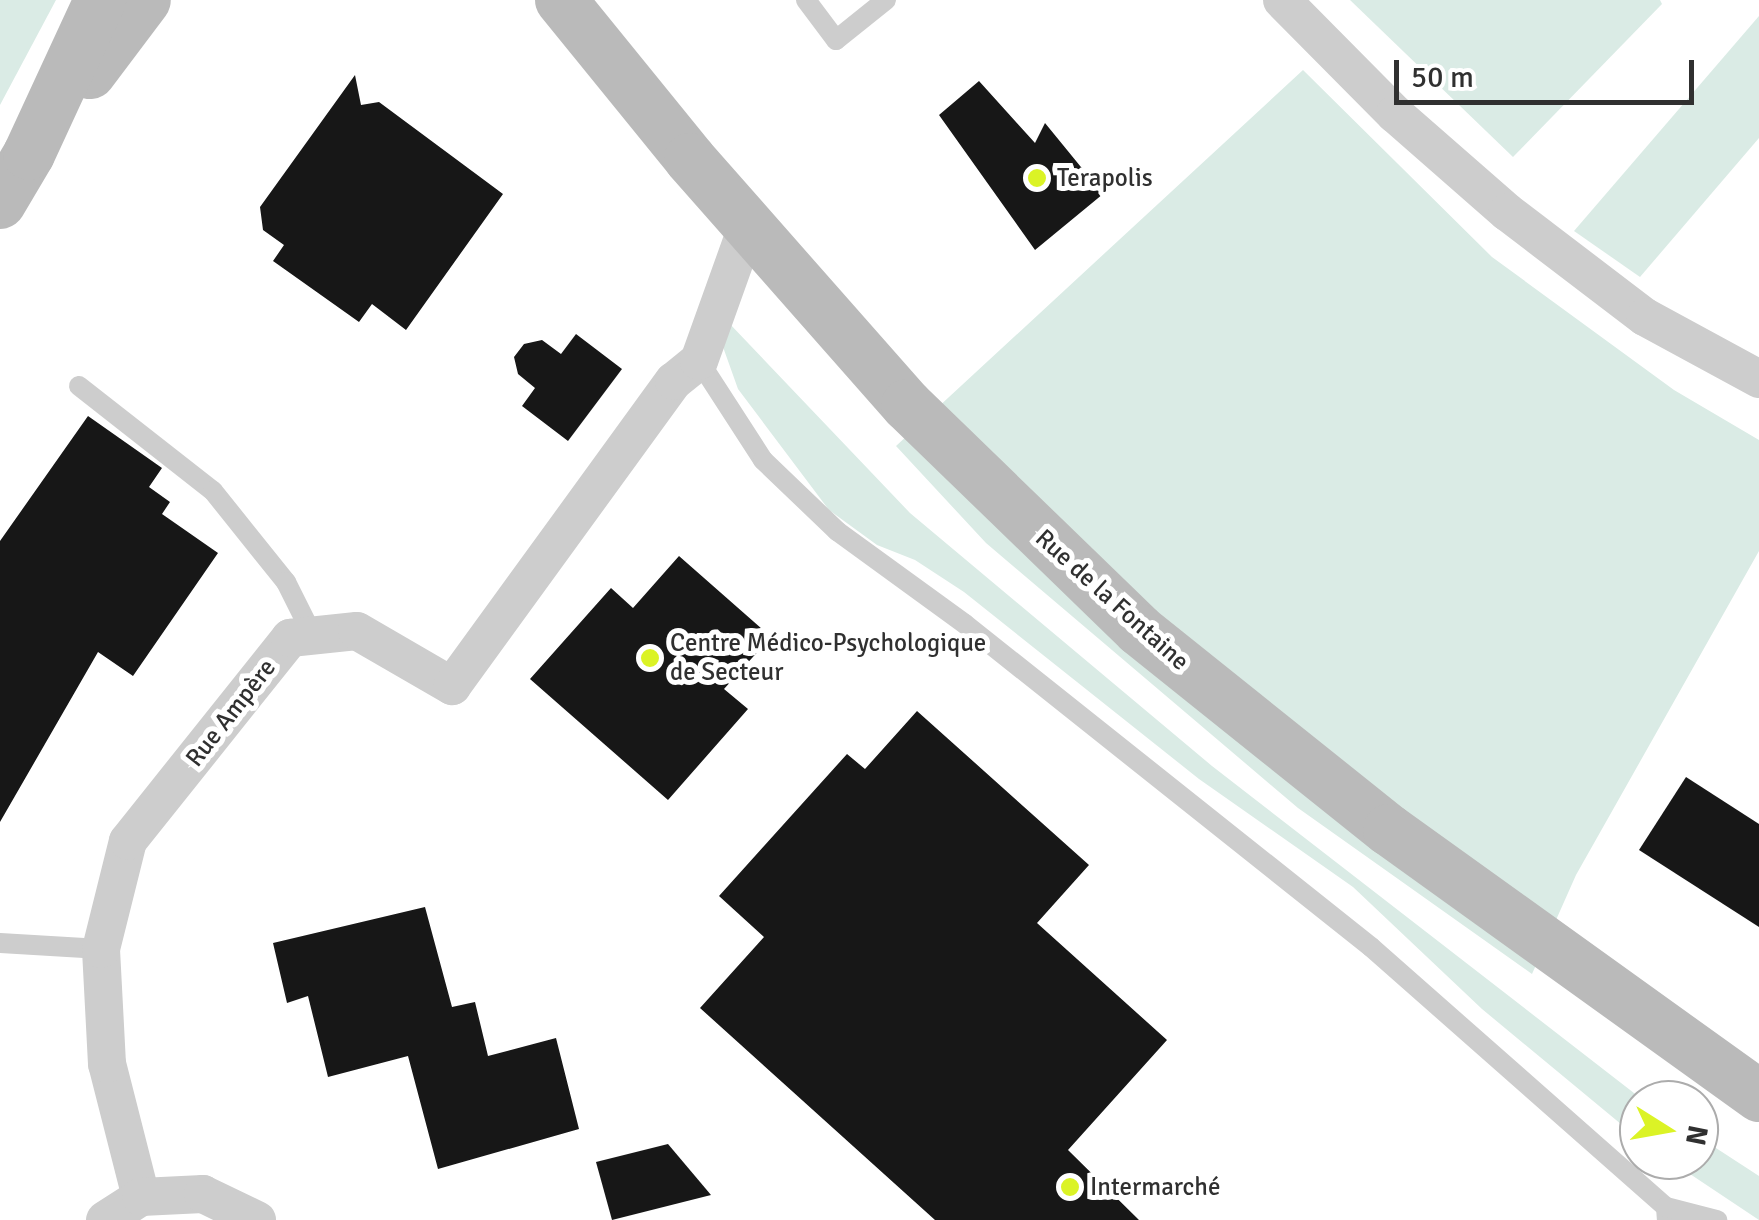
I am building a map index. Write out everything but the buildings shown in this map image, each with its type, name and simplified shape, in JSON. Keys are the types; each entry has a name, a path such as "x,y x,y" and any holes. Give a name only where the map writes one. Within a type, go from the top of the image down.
{"main road":[{"path":"0,203 29,154 100,0"},
{"path":"29,154 145,0"},
{"name":"Rue de la Fontaine","path":"561,0 748,224 907,405 1139,630 1388,830 1759,1096"}],"street":[{"path":"1282,0 1395,114 1506,212 1646,317 1759,379"},
{"name":"Rue Ampère","path":"141,1197 108,1064 101,949 128,841 290,638 357,631 452,686 703,346 748,224"},
{"path":"106,1220 141,1197 204,1194 256,1220"}],"lane":[{"path":"806,0 836,40 886,0"},
{"path":"703,346 763,460 837,530 965,624 1371,946 1669,1216 1717,1220"},
{"path":"80,386 213,490 286,582 312,636"},
{"path":"0,943 101,949"}],"shaded area":[{"path":"0,0 56,0 0,105"},
{"path":"1350,0 1660,0 1662,4 1513,157"},
{"path":"1759,16 1759,138 1640,277 1574,231"},
{"path":"1303,70 1492,257 1674,390 1759,440 1759,551 1576,875 1532,974 1298,808 986,543 896,446"},
{"path":"728,322 910,513 1212,766 1619,1081 1619,1122 1482,1009 1353,887 1199,779 964,592 915,560 877,545 829,510 738,389 723,347"},
{"path":"1719,1150 1759,1176 1759,1220 1699,1180 1719,1180"}],"place":[{"name":"Terapolis","path":"1037,178"},
{"name":"Centre Médico-Psychologique de Secteur","path":"650,658"},
{"name":"Intermarché","path":"1070,1187"}]}
